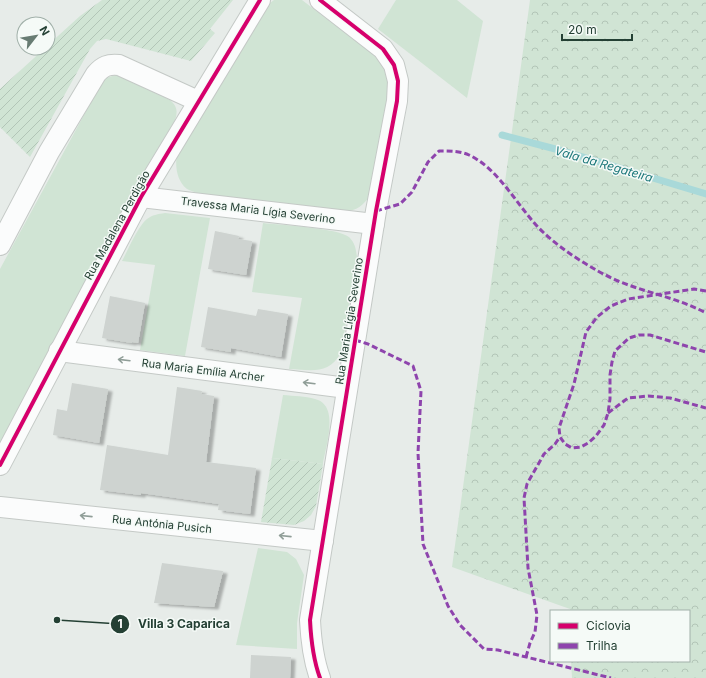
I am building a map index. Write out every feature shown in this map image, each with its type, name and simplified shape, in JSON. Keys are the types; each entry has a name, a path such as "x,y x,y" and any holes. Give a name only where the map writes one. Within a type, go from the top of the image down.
{"street":[{"name":"Rua Madalena Perdigão","path":"0,465 141,197 260,0"},
{"name":"Rua Maria Lígia Severino","path":"320,0 383,49 394,65 398,81 397,101 374,224 310,620 311,640 315,664 320,678"},
{"path":"0,245 49,152 101,68 109,64 119,65 198,101"},
{"name":"Travessa Maria Lígia Severino","path":"141,197 374,224"},
{"name":"Rua Maria Emília Archer","path":"59,351 347,388"},
{"name":"Rua Antónia Pusich","path":"0,507 323,540"}],"green space":[{"path":"102,0 233,0 210,29 215,33 191,61 106,39 97,41 90,49 30,157 0,127 0,89 36,56 56,56 56,38 80,16"},
{"path":"274,0 302,0 375,56 385,71 389,89 371,195 356,209 344,212 199,194 187,189 178,177 176,167 177,153 262,13"},
{"path":"396,0 457,0 483,21 467,98 378,29"},
{"path":"530,0 706,0 706,678 572,678 571,662 690,662 690,610 570,610 452,567"},
{"path":"116,75 170,100 176,109 175,120 137,183 0,443 0,269 102,82 106,78"},
{"path":"165,213 210,218 185,356 140,350 155,265 122,261 144,222 158,214"},
{"path":"263,223 333,231 349,237 354,244 357,257 341,353 331,365 325,368 319,370 289,369 302,298 252,292"},
{"path":"283,395 315,399 323,403 327,409 330,427 323,464 272,458"},
{"path":"272,458 323,464 316,506 311,515 304,521 294,525 261,522"},
{"path":"258,548 287,552 296,559 304,575 297,623 297,649 236,645"}],"building":[{"path":"215,231 239,236 238,239 252,241 246,275 208,269"},
{"path":"110,296 145,303 138,343 102,338"},
{"path":"208,307 256,316 258,309 288,314 281,357 231,348 231,352 201,347"},
{"path":"72,383 108,389 99,443 53,435 57,409 67,411"},
{"path":"177,387 202,391 201,394 214,396 206,462 256,468 250,514 218,510 219,504 141,493 141,495 100,490 107,445 168,455"},
{"path":"162,563 223,571 214,607 154,603"},
{"path":"251,655 291,657 290,678 250,678"}],"waterway":[{"name":"Vala da Regateira","path":"502,135 563,151 706,194"}],"marked path":[{"path":"376,211 400,204 412,192 428,162 439,151 466,154 491,170 535,224 560,247 599,272 618,281 685,303 706,313"},
{"path":"706,291 694,289 628,299 611,306 597,317 586,332 574,384 559,428 560,437 565,444 572,448 581,447 596,436 604,425 608,413 610,399 610,375 615,351 629,338 639,335 650,335 706,352"},
{"path":"355,340 368,344 413,366 421,391 418,453 423,544 448,606 460,625 484,649 498,650 611,678"},
{"path":"608,413 628,398 648,396 670,398 706,408"},
{"path":"526,657 535,632 537,615 528,568 524,498 527,484 544,454 560,437"}],"cycle path":[{"path":"0,465 141,197 260,0"},
{"path":"320,0 383,49 394,65 398,81 397,101 376,211 310,620 313,649 320,678"}],"place":[{"name":"Villa 3 Caparica","path":"57,620"}]}
